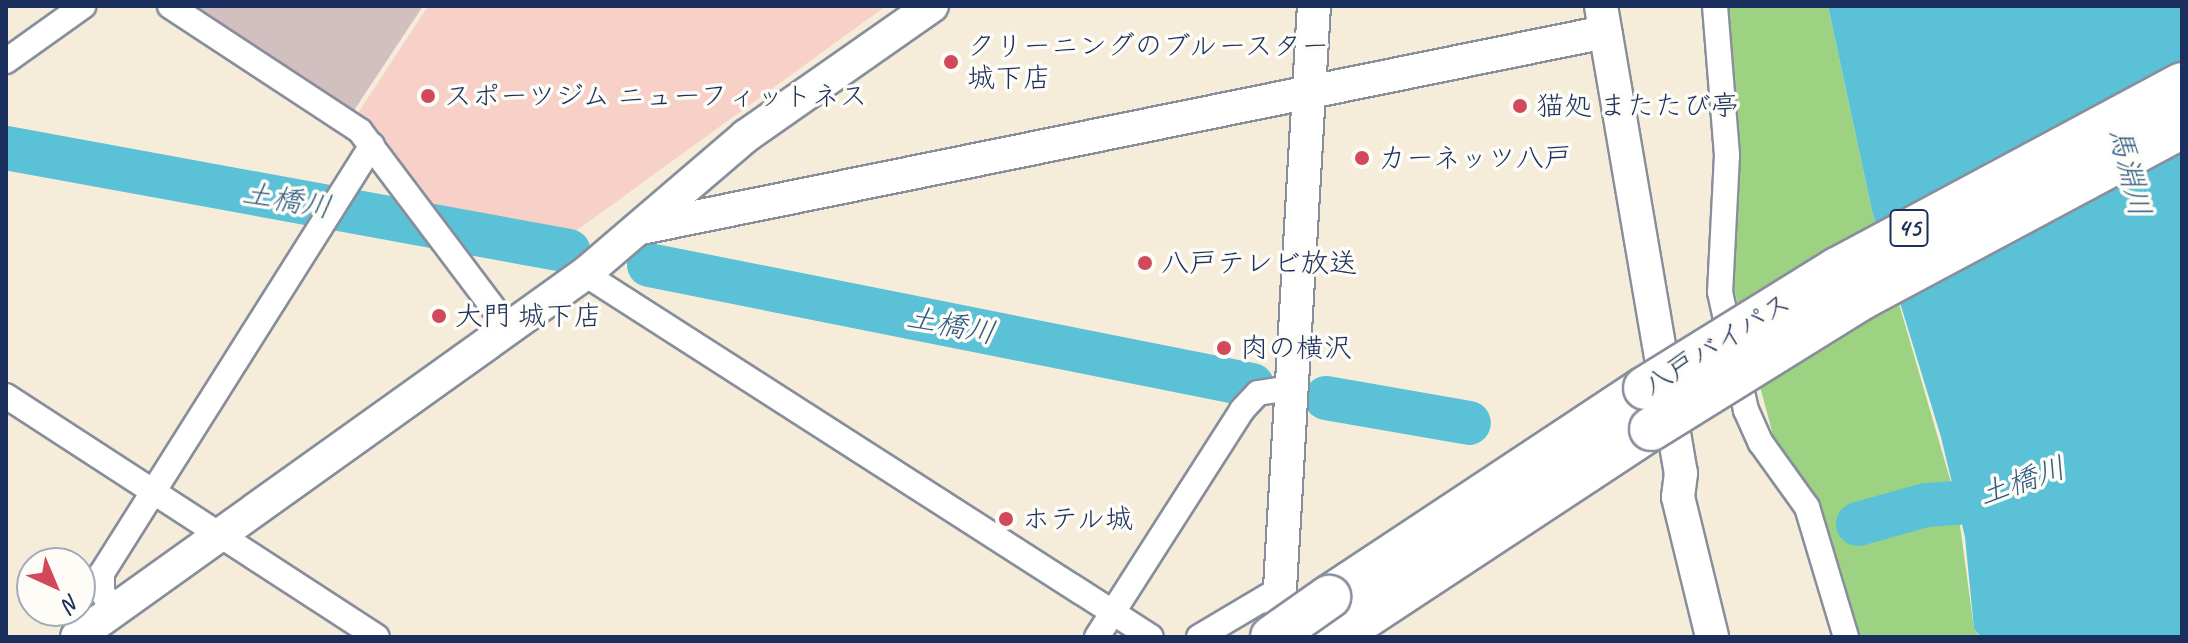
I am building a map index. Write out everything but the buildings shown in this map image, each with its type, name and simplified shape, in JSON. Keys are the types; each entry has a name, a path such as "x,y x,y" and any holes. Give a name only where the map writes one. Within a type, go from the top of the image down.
{"highway":[{"name":"八戸バイパス","path":"1332,617 1645,388 1837,269 2182,84"},
{"name":"八戸バイパス","path":"1277,610 1332,617 1651,429 1864,297 2182,127"}],"street":[{"path":"6,61 83,6"},
{"path":"170,6 360,131 509,329"},
{"path":"77,637 585,274 746,136 932,6"},
{"path":"1199,637 1277,610 1314,6"},
{"path":"1715,6 1727,155 1720,292 1746,410 1761,443 1807,507 1846,637"},
{"path":"637,230 1310,90 1603,19 1681,473 1678,497 1712,637"},
{"path":"114,611 102,592 102,573 372,145"},
{"path":"585,274 1151,637"},
{"path":"1097,637 1242,410 1258,393 1290,388"},
{"path":"6,396 377,637"}],"shaded area":[{"path":"191,6 423,6 353,112"},
{"path":"428,6 886,6 569,236 436,216 376,128 358,113"}],"green space":[{"path":"1724,6 1828,6 1872,211 1957,503 1974,629 1980,637 1855,637 1814,497 1773,435 1734,289"}],"water":[{"name":"馬淵川","path":"1828,6 2182,6 2182,637 1981,637 1974,629 1965,537 1941,437 1872,211"}],"waterway":[{"name":"土橋川","path":"6,148 569,251"},
{"name":"土橋川","path":"649,265 1252,385"},
{"name":"土橋川","path":"1326,398 1469,423"},
{"name":"土橋川","path":"1858,524 1926,505 1957,503 2014,483"}],"place":[{"name":"クリーニングのブルースター 城下店","path":"951,62"},
{"name":"スポーツジム ニューフィットネス","path":"428,96"},
{"name":"猫処 またたび亭","path":"1520,106"},
{"name":"カーネッツ八戸","path":"1362,158"},
{"name":"八戸テレビ放送","path":"1145,263"},
{"name":"大門 城下店","path":"439,316"},
{"name":"肉の横沢","path":"1224,348"},
{"name":"ホテル城","path":"1006,519"}]}
